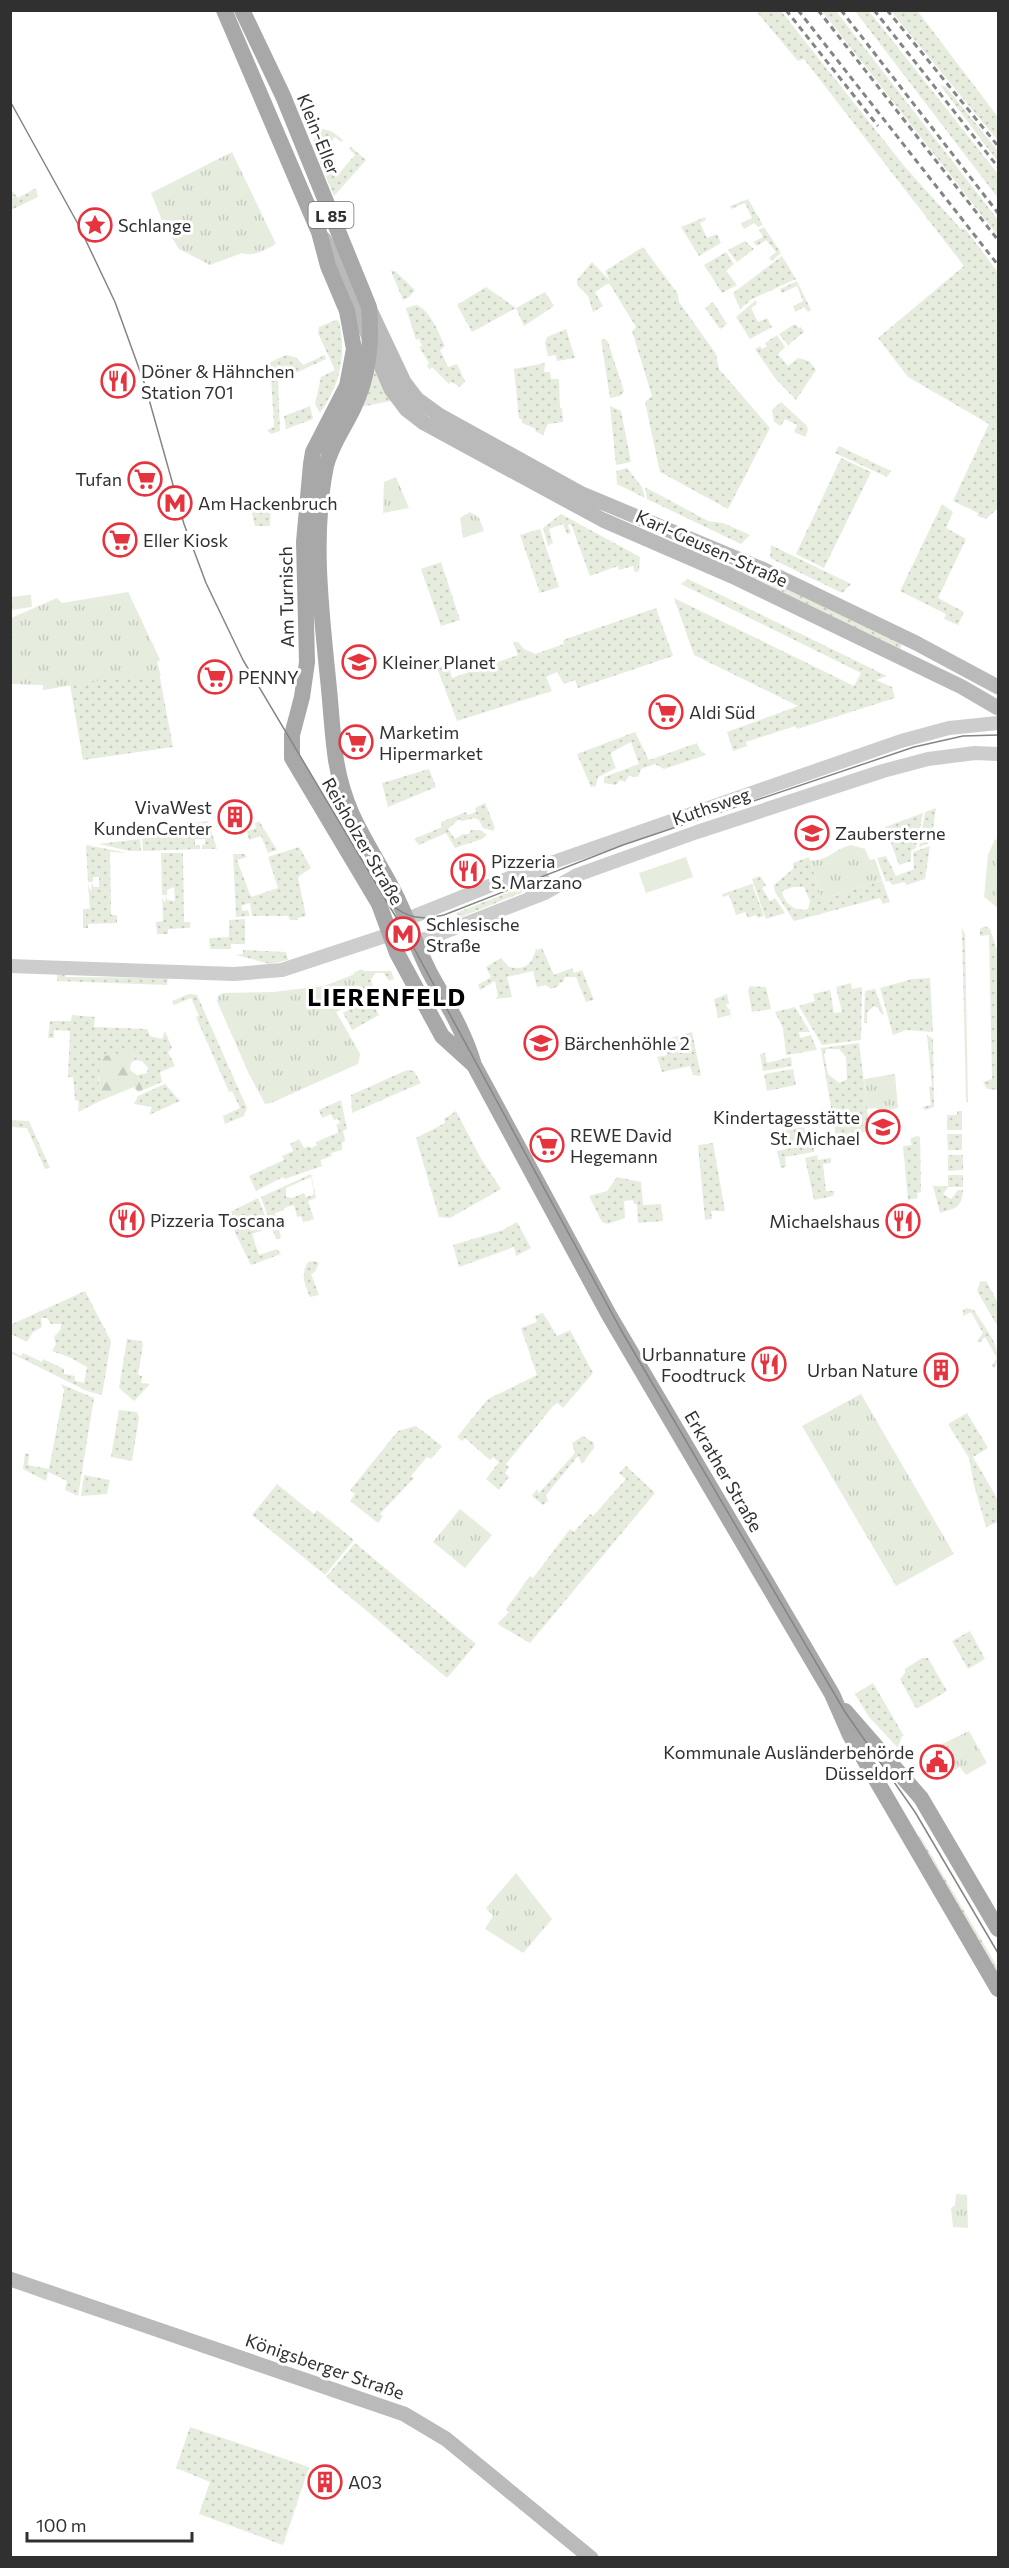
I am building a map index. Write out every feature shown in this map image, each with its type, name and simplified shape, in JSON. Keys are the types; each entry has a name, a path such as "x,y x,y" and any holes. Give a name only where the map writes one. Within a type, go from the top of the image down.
{"main road":[{"name":"Klein-Eller","path":"224,10 320,232 338,262 391,389 414,416"},
{"name":"Klein-Eller","path":"242,10 283,96 369,307 399,374 417,399"},
{"name":"Klein-Eller","path":"320,232 328,266 347,311 354,349 347,386 321,436"},
{"name":"Klein-Eller","path":"341,430 362,388 370,342 369,307"},
{"name":"Karl-Geusen-Straße","path":"417,399 439,415 582,494 736,558 916,643 999,687"},
{"name":"Karl-Geusen-Straße","path":"414,416 496,464 603,520 732,576 908,661 999,708"},
{"name":"Am Turnisch","path":"329,690 321,612 320,532 322,493 327,464 341,430"},
{"name":"Am Turnisch","path":"292,758 292,735 302,697 307,662 304,542 307,497 311,464 321,436"},
{"path":"908,661 916,643"},
{"name":"Reisholzer Straße","path":"329,690 337,763 347,807 407,920 469,1056 583,1268"},
{"name":"Reisholzer Straße","path":"292,758 379,904 397,953 442,1036 469,1056"},
{"name":"Erkrather Straße","path":"583,1268 832,1694 850,1735 999,1989"},
{"name":"Erkrather Straße","path":"832,1694 921,1798 999,1929"},
{"name":"Königsberger Straße","path":"10,2279 404,2414 446,2439 591,2558"}],"street":[{"name":"Kuthsweg","path":"391,934 407,920 522,873 901,741 949,728 999,723"},
{"name":"Kuthsweg","path":"883,771 862,770 860,765 864,759 901,741"},
{"name":"Kuthsweg","path":"415,941 429,938 529,900 577,875 632,855 883,771 928,759 975,753 999,754"},
{"path":"522,873 538,871 543,877 541,887 529,900"},
{"path":"10,966 234,974 264,973 311,962 391,934 415,941"}],"green space":[{"path":"756,11 781,11 905,167 960,228 966,230 998,272 998,508 986,519 953,501 989,424 908,377 878,338 964,266 804,59 798,61"},
{"path":"822,11 836,11 998,220 998,236"},
{"path":"855,11 869,11 998,174 998,198"},
{"path":"891,11 917,11 919,13 998,117 998,141"},
{"path":"940,85 946,87 998,151 998,162"},
{"path":"323,129 331,131 343,140 341,142 335,137 322,151 328,157 321,165 312,144 316,133"},
{"path":"351,147 366,160 334,196 322,168 336,177 355,155 349,149"},
{"path":"232,152 276,244 259,252 242,253 210,265 179,249 163,223 151,193"},
{"path":"36,188 38,197 11,210 11,190 18,198"},
{"path":"748,199 763,225 758,227 754,223 744,229 741,223 752,218 745,203 731,209 730,206"},
{"path":"705,217 706,220 700,223 707,238 717,234 721,243 699,256 681,227"},
{"path":"764,227 781,253 772,261 769,258 776,252 766,240 757,246 753,242 763,237 759,230"},
{"path":"745,241 754,249 737,262 728,250"},
{"path":"643,247 678,294 679,302 716,354 719,369 770,428 728,509 660,472 645,402 652,396 632,331 636,327 609,283 595,292 603,306 593,312 588,296 577,285 577,280 592,262 610,281 605,271"},
{"path":"726,252 734,264 726,271 737,285 722,293 704,265"},
{"path":"782,256 796,279 752,299 740,309 733,293"},
{"path":"391,271 395,271 415,290 409,297 403,300"},
{"path":"797,281 811,310 808,312 804,307 795,312 793,306 803,301 797,286 782,293 780,289"},
{"path":"486,287 516,308 472,332 457,305"},
{"path":"545,292 554,306 524,326 516,308"},
{"path":"756,300 757,304 751,308 758,322 767,318 772,327 750,339 736,317"},
{"path":"713,302 727,324 720,329 705,308"},
{"path":"416,305 426,311 437,329 445,346 440,350 448,367 457,364 465,381 460,387 451,382 449,384 432,367 430,369 427,366 429,363 419,347 422,346 419,339 416,340 406,308"},
{"path":"336,320 339,321 342,358 333,391 320,413 315,404 321,377 335,370 318,333 319,327"},
{"path":"795,324 804,332 788,345 779,334"},
{"path":"566,329 575,358 557,361 556,355 548,356 545,343 547,337"},
{"path":"777,335 785,347 778,354 788,366 798,358 809,361 816,370 796,400 775,378 755,349 767,346 765,343"},
{"path":"605,339 624,391 620,396 610,398 601,340"},
{"path":"287,355 297,358 303,365 325,355 326,359 278,381 280,431 271,434 267,430 274,427 271,376 262,376 268,365"},
{"path":"545,363 544,372 550,372 551,379 559,379 563,422 548,424 543,435 519,419 514,369"},
{"path":"375,368 391,401 360,407"},
{"path":"781,402 806,425 808,430 805,437 794,432 797,425 785,419 781,426 774,422 772,410"},
{"path":"310,406 313,419 286,429 284,416"},
{"path":"610,406 621,411 631,462 616,465"},
{"path":"839,446 891,471 887,477 835,453"},
{"path":"841,458 871,472 824,568 796,554"},
{"path":"627,468 642,487 645,498 617,484 616,471"},
{"path":"396,477 409,508 383,513 384,482"},
{"path":"645,487 708,521 723,523 750,535 741,544 647,499"},
{"path":"263,497 271,499 270,526 255,526 249,502"},
{"path":"942,504 953,512 946,528 966,539 938,598 964,612 958,625 944,619 946,614 900,591"},
{"path":"470,512 479,518 484,531 463,538 460,518"},
{"path":"561,514 640,557 639,571 635,572 633,566 619,570 618,566 590,576 571,524 568,525 571,533 567,534 563,524 549,529 553,543 548,546 543,528"},
{"path":"540,529 559,587 540,593 520,535"},
{"path":"771,545 851,584 842,593 770,558"},
{"path":"690,550 742,571 754,573 901,643 901,647 900,649"},
{"path":"441,562 460,620 441,626 421,569"},
{"path":"688,579 887,676 876,680 892,687 895,698 797,729 795,726 746,742 747,746 733,751 727,732 798,706 694,655 674,598 854,686 861,673 681,584"},
{"path":"128,592 160,660 157,662 173,747 83,760 70,685 43,690 43,685"},
{"path":"128,592 160,660 157,662 161,676 124,676 43,690 43,685 11,684 11,618 57,598 62,603"},
{"path":"31,595 32,607 11,610 11,597"},
{"path":"656,608 673,656 578,688 575,680 564,684 557,672 546,677 552,691 457,721 437,668 448,664 452,678 518,655 513,642 518,642 524,649 535,654 564,644 563,640"},
{"path":"635,732 649,760 697,743 699,749 706,755 664,769 655,764 641,769 638,777 629,776 625,782 620,780 616,785 604,783 604,777 639,764 631,742 612,752 616,768 598,777 596,786 591,787 577,754"},
{"path":"429,769 436,787 388,807 382,783"},
{"path":"485,803 495,828 493,831 483,828 479,820 475,818 462,821 459,819 448,829 455,839 463,834 469,834 471,830 480,830 487,835 482,839 455,848 446,833 419,845 414,839 442,827 441,822 466,812 468,815 476,812 475,808"},
{"path":"936,808 931,842 919,847 925,812"},
{"path":"923,813 916,848 911,851 911,861 899,865 885,827"},
{"path":"208,821 217,849 202,849 205,839 195,839 195,845 200,845 200,849 143,851 142,839 168,831 188,831 194,823"},
{"path":"259,821 277,850 268,853 261,836 249,840 247,831 256,828 255,823"},
{"path":"140,839 141,851 130,851 99,844"},
{"path":"995,839 998,841 998,908 984,897 988,855"},
{"path":"86,845 128,853 110,852 111,915 117,915 117,923 88,924 88,928 83,928 83,909 90,909 88,884 91,892 92,883 93,887 99,887 99,877 93,877 93,882 88,882"},
{"path":"851,845 865,849 870,860 875,859 882,880 822,899 810,860 821,859"},
{"path":"930,846 925,879 906,885 905,882 892,885 889,881 886,882 877,858 886,856 896,876 914,869 913,852"},
{"path":"299,847 311,868 298,877 306,916 298,920 290,920 288,916 252,916 250,903 241,906 243,911 248,910 250,916 236,917 233,854 244,854 247,857 237,860 251,897 278,888 268,857"},
{"path":"161,853 183,853 184,922 190,922 190,928 168,929 168,934 157,934 156,922 163,921 162,897 165,903 166,896 167,900 175,901 174,887 167,890 167,895 162,895"},
{"path":"686,857 693,877 646,893 639,873"},
{"path":"809,857 822,899 882,880 890,902 883,904 880,898 794,921 775,892 774,885 794,868 793,863","holes":["793,887 804,887 810,901 808,909 803,910 791,906 785,900 782,891"]},
{"path":"760,876 766,885 762,888 770,901 775,898 785,913 766,919 752,879"},
{"path":"532,883 533,888 459,918 456,913"},
{"path":"752,884 764,916 758,918 756,915 748,918 745,912 736,915 729,895 723,897 722,894"},
{"path":"245,919 245,944 231,944 231,949 210,949 209,938 229,937 229,920"},
{"path":"985,926 990,929 998,953 998,1090 987,1089 983,1082 992,1079 989,935 980,936 980,929"},
{"path":"962,928 965,934 968,1102 966,1102"},
{"path":"536,948 537,950 542,948 554,975 572,968 574,973 582,970 594,1000 586,1002 576,977 565,977 559,986 551,989 546,985 537,987 533,971 507,977 512,997 496,999 498,996 495,981 480,990 478,985 491,977 486,967 501,958 509,967 524,967 531,962"},
{"path":"243,950 286,952 288,960 270,964 236,955 243,954"},
{"path":"362,969 364,971 391,971 394,979 389,981 384,973 375,973 371,980 374,989 336,1012 360,1054 358,1064 330,1003 355,972"},
{"path":"360,972 365,996 336,1012 360,1054 358,1064 265,1104 248,1072 217,1001 218,996 223,993 273,992 324,986"},
{"path":"57,973 65,973 66,977 168,978 167,985 57,981"},
{"path":"930,978 933,1032 906,1030 893,1035 880,988 912,979"},
{"path":"851,983 852,989 862,987 861,1040 822,1045 799,1006 815,1001 813,994 830,990 834,1013 842,1012 836,987"},
{"path":"750,986 766,987 771,1009 752,1012 748,990"},
{"path":"875,989 884,1014 882,1015 874,1006 867,1012 867,1023 864,1023 865,991"},
{"path":"189,994 197,995 247,1108 244,1116 225,1124 223,1116 240,1108 232,1091 229,1092 196,1017 199,1016 191,998 174,1005 172,1001"},
{"path":"727,994 729,1004 726,1004 730,1009 731,1020 730,1015 718,1018 714,999"},
{"path":"369,998 379,1015 352,1030 343,1013"},
{"path":"795,1007 810,1032 799,1032 800,1038 811,1035 817,1050 786,1055 783,1028 775,1012"},
{"path":"72,1015 95,1017 94,1027 147,1029 150,1036 162,1039 165,1031 172,1048 168,1052 175,1066 160,1072 162,1082 143,1090 137,1075 147,1073 148,1068 142,1061 135,1060 131,1053 98,1077 102,1100 78,1112 79,1101 75,1100 73,1077 68,1077 70,1031 54,1030 54,1038 48,1038 50,1021 71,1021"},
{"path":"692,1032 701,1076 693,1075 690,1066 662,1072 657,1057 667,1055 663,1040"},
{"path":"927,1035 933,1039 934,1107 925,1110 922,1107 931,1105 929,1087 932,1086"},
{"path":"859,1043 870,1131 836,1137 821,1048","holes":["827,1049 839,1049 846,1057 847,1079 839,1083 828,1074 824,1054"]},
{"path":"130,1051 135,1060 131,1063 130,1070 137,1075 143,1090 138,1092 134,1087 102,1100 99,1072 102,1061 105,1056"},
{"path":"765,1053 767,1063 791,1057 792,1066 763,1071 760,1054"},
{"path":"793,1069 796,1085 767,1091 764,1074"},
{"path":"407,1070 414,1071 421,1083 352,1113 351,1095"},
{"path":"895,1074 898,1108 878,1112 877,1108 867,1109 864,1079"},
{"path":"165,1084 180,1101 149,1115 152,1107 134,1104 138,1096"},
{"path":"341,1100 347,1129 343,1131 345,1141 342,1143 342,1150 331,1153 332,1156 320,1160 322,1166 285,1179 283,1177 256,1191 249,1176 284,1160 282,1156 293,1151 290,1144 299,1139 304,1148 309,1146 311,1148 317,1145 316,1142 339,1132 336,1125 340,1123 338,1119 334,1120 331,1114 322,1118 319,1110"},
{"path":"456,1111 480,1157 501,1189 450,1218 439,1217 416,1138 445,1123 444,1119"},
{"path":"957,1111 962,1111 962,1130 947,1130 947,1115 957,1115"},
{"path":"10,1120 29,1121 50,1168 45,1169 27,1128 11,1127"},
{"path":"804,1127 807,1142 777,1147 774,1132"},
{"path":"947,1134 962,1134 962,1150 948,1150"},
{"path":"920,1137 921,1192 917,1193 918,1198 908,1200 903,1146 912,1145 910,1139"},
{"path":"713,1143 725,1211 711,1211 712,1219 705,1220 698,1145"},
{"path":"813,1144 814,1152 785,1157 786,1167 781,1168 777,1151"},
{"path":"817,1155 818,1160 831,1158 831,1163 823,1164 826,1191 835,1191 833,1196 814,1200 805,1158"},
{"path":"948,1155 963,1155 963,1170 948,1171"},
{"path":"311,1174 316,1198 308,1201 314,1219 303,1222 301,1216 297,1217 294,1205 284,1208 275,1213 281,1238 276,1239 261,1197","holes":["311,1177 313,1195 306,1197 304,1193 292,1198 286,1197 286,1188"]},
{"path":"948,1175 963,1175 963,1187 948,1187 943,1194 951,1199 958,1190 963,1190 962,1196 960,1204 940,1213 933,1186 948,1186"},
{"path":"617,1177 641,1182 643,1205 661,1204 663,1221 638,1223 637,1204 634,1204 633,1200 624,1201 625,1218 608,1224 602,1222 589,1196 607,1191"},
{"path":"258,1198 270,1228 252,1234 259,1255 277,1249 281,1254 251,1265 226,1214"},
{"path":"517,1222 531,1248 516,1256 514,1247 459,1267 453,1245 503,1230"},
{"path":"308,1262 319,1263 315,1272 311,1274 319,1295 310,1297 305,1284 304,1271"},
{"path":"986,1281 998,1303 998,1327 977,1291 980,1282"},
{"path":"85,1291 111,1341 102,1395 87,1391 11,1353 11,1351 21,1356 23,1353 42,1362 43,1359 64,1369 64,1374 75,1376 75,1381 84,1383 87,1367 52,1351 56,1344 54,1337 61,1329 61,1324 51,1324 47,1318 41,1318 42,1327 33,1332 27,1342 11,1334 10,1325"},
{"path":"966,1308 974,1310 996,1346 997,1358 985,1337 979,1343 977,1341 983,1333 971,1312 963,1316 963,1310"},
{"path":"543,1313 557,1336 570,1330 593,1373 563,1408 558,1403 553,1406 506,1464 509,1467 505,1473 509,1477 499,1490 486,1479 499,1462 493,1457 490,1460 465,1438 462,1441 457,1437 488,1399 537,1375 521,1328 537,1322 535,1316"},
{"path":"127,1339 141,1341 143,1344 138,1375 142,1376 141,1383 150,1384 134,1401 119,1388"},
{"path":"61,1384 94,1398 78,1496 65,1490 67,1481 48,1472 46,1481 23,1469 25,1453 29,1454 28,1465 49,1469 64,1390"},
{"path":"861,1394 954,1554 896,1586 802,1426"},
{"path":"119,1410 137,1412 139,1417 132,1461 111,1457"},
{"path":"967,1413 988,1448 973,1457 998,1500 998,1522 986,1527 969,1458 948,1424"},
{"path":"416,1426 442,1446 431,1459 427,1457 411,1476 414,1478 380,1514 383,1516 378,1523 350,1501 355,1494 350,1490 398,1431"},
{"path":"583,1436 594,1443 594,1448 582,1464 578,1456 546,1495 548,1501 543,1505 532,1496 537,1489 539,1493 575,1453 572,1443"},
{"path":"626,1466 655,1493 530,1643 499,1625 498,1623 509,1612 506,1609 530,1576 533,1578 570,1529 574,1532 590,1514 593,1516 626,1479 619,1473"},
{"path":"84,1475 110,1480 107,1494 81,1496"},
{"path":"277,1484 314,1514 317,1510 354,1540 325,1575 252,1515"},
{"path":"460,1509 492,1535 465,1568 433,1542"},
{"path":"355,1543 476,1644 447,1678 326,1577"},
{"path":"970,1631 985,1659 968,1669 952,1641"},
{"path":"922,1658 928,1658 947,1691 918,1708 915,1707 900,1679 905,1669"},
{"path":"873,1683 904,1736 898,1748 869,1717 855,1694"},
{"path":"969,1731 987,1763 966,1775 960,1767 955,1770 940,1745"},
{"path":"917,1836 920,1836 998,1968 998,1979"},
{"path":"516,1873 552,1919 523,1953 485,1929 493,1916 486,1908"},
{"path":"956,2194 967,2195 968,2228 953,2227 951,2208 955,2205"},
{"path":"190,2427 309,2467 283,2545 199,2514 210,2482 176,2468"}],"tram line":[{"path":"10,101 78,224 115,302 145,385 184,524 206,583 243,660 409,939 621,1330 845,1712 915,1812 998,1953"},
{"path":"391,904 403,913 416,917 430,918 444,915 623,845 914,747 963,736 998,735"}],"railway":[{"path":"786,10 878,126"},
{"path":"798,10 998,265"},
{"path":"818,10 998,240"},
{"path":"841,10 998,213"},
{"path":"874,10 998,167"},
{"path":"887,10 998,146"}],"place":[{"name":"Schlange","path":"95,225"},
{"name":"Döner & Hähnchen Station 701","path":"118,381"},
{"name":"Tufan","path":"145,479"},
{"name":"Am Hackenbruch","path":"175,503"},
{"name":"Eller Kiosk","path":"120,540"},
{"name":"Kleiner Planet","path":"359,662"},
{"name":"PENNY","path":"215,677"},
{"name":"Aldi Süd","path":"666,712"},
{"name":"Marketim Hipermarket","path":"356,742"},
{"name":"VivaWest KundenCenter","path":"235,817"},
{"name":"Zaubersterne","path":"812,833"},
{"name":"Pizzeria S. Marzano","path":"468,871"},
{"name":"Schlesische Straße","path":"403,934"},
{"name":"Bärchenhöhle 2","path":"541,1043"},
{"name":"Kindertagesstätte St. Michael","path":"883,1127"},
{"name":"REWE David Hegemann","path":"547,1145"},
{"name":"Pizzeria Toscana","path":"127,1220"},
{"name":"Michaelshaus","path":"903,1221"},
{"name":"Urbannature Foodtruck","path":"769,1364"},
{"name":"Urban Nature","path":"941,1370"},
{"name":"Kommunale Ausländerbehörde Düsseldorf","path":"937,1762"},
{"name":"A03","path":"325,2482"}],"district":[{"name":"LIERENFELD","path":"387,996"}]}
